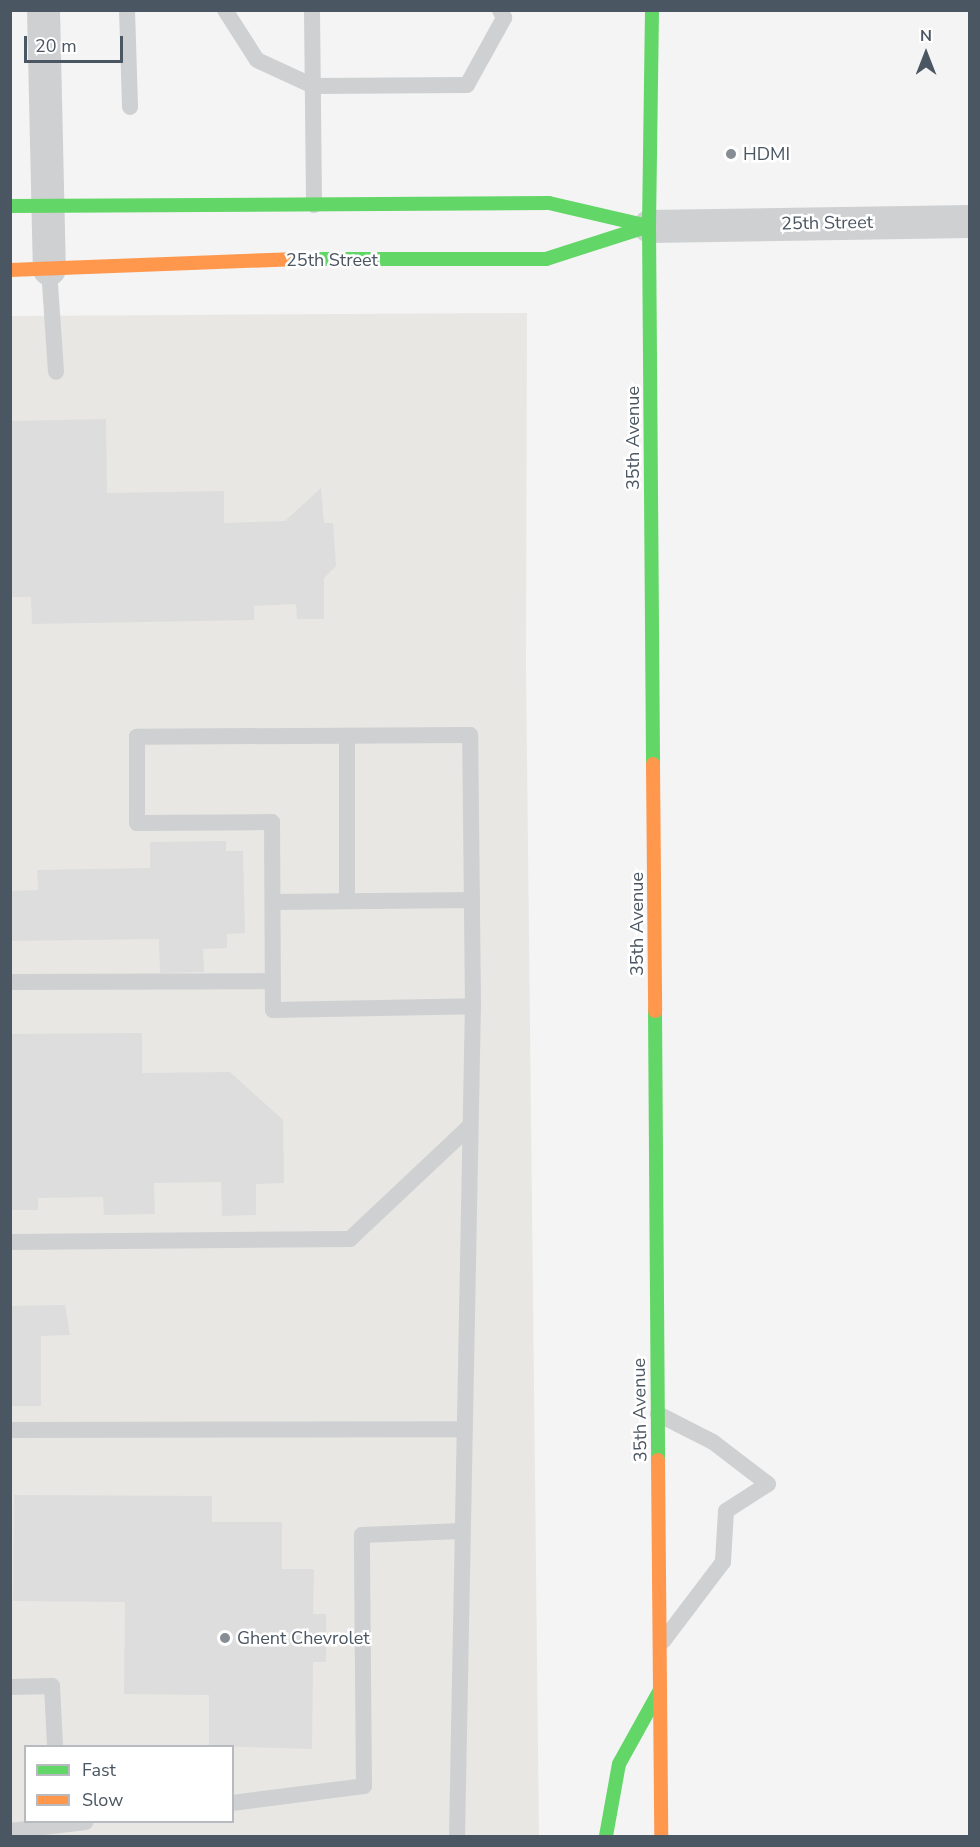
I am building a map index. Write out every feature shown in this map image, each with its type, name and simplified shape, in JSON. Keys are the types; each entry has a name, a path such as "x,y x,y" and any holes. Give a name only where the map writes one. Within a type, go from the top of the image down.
{"main road":[{"name":"35th Avenue","path":"652,10 649,226 661,1836"},
{"name":"25th Street","path":"10,206 549,203 649,226"},
{"name":"25th Street","path":"10,270 289,260 546,260 649,226"},
{"path":"606,1836 620,1764 660,1690"}],"street":[{"path":"43,10 49,269"},
{"name":"25th Street","path":"649,226 969,221"}],"lane":[{"path":"127,10 129,107"},
{"path":"225,10 257,60 313,86 467,85 504,18 500,10"},
{"path":"312,10 314,205"},
{"path":"49,269 56,372"},
{"path":"456,1836 473,1006 470,735 137,736 137,823 272,822 273,1010 473,1006"},
{"path":"346,736 347,901"},
{"path":"273,902 472,900"},
{"path":"10,981 273,981"},
{"path":"10,1242 350,1239 471,1126"},
{"path":"658,1414 713,1442 768,1484 726,1511 723,1562 660,1645"},
{"path":"10,1430 463,1429"},
{"path":"234,1803 364,1786 362,1535 461,1531"},
{"path":"10,1687 52,1686 55,1745"},
{"path":"10,1831 58,1823"}],"shaded area":[{"path":"527,313 526,666 539,1836 11,1836 10,316"}],"building":[{"path":"106,419 107,493 224,491 224,523 285,521 321,488 324,523 333,523 336,566 324,578 324,619 297,619 296,604 254,606 254,620 32,624 31,597 10,597 10,421"},
{"path":"226,841 226,851 243,851 245,933 227,934 227,948 203,949 204,972 160,973 159,939 10,941 10,891 38,890 37,870 150,868 150,842"},
{"path":"142,1033 142,1073 230,1072 283,1120 284,1183 256,1184 256,1215 222,1216 221,1182 154,1183 155,1214 104,1215 103,1197 38,1198 38,1210 12,1210 10,1034"},
{"path":"65,1305 70,1335 41,1336 41,1406 10,1406 10,1306"},
{"name":"Ghent Chevrolet","path":"14,1495 212,1496 212,1522 282,1522 282,1569 314,1569 313,1614 326,1614 326,1662 313,1662 312,1749 209,1745 209,1695 124,1694 125,1602 13,1601"}],"traffic: fast":[{"path":"652,10 649,226 653,764"},
{"path":"10,206 549,203 648,226"},
{"path":"299,259 546,259 649,226"},
{"path":"655,1011 658,1460"},
{"path":"606,1836 619,1764 660,1690"}],"traffic: slow":[{"path":"10,270 299,259"},
{"path":"653,764 655,1011"},
{"path":"658,1460 661,1836"}],"place":[{"name":"HDMI","path":"731,154"},
{"name":"Ghent Chevrolet","path":"225,1638"}]}
